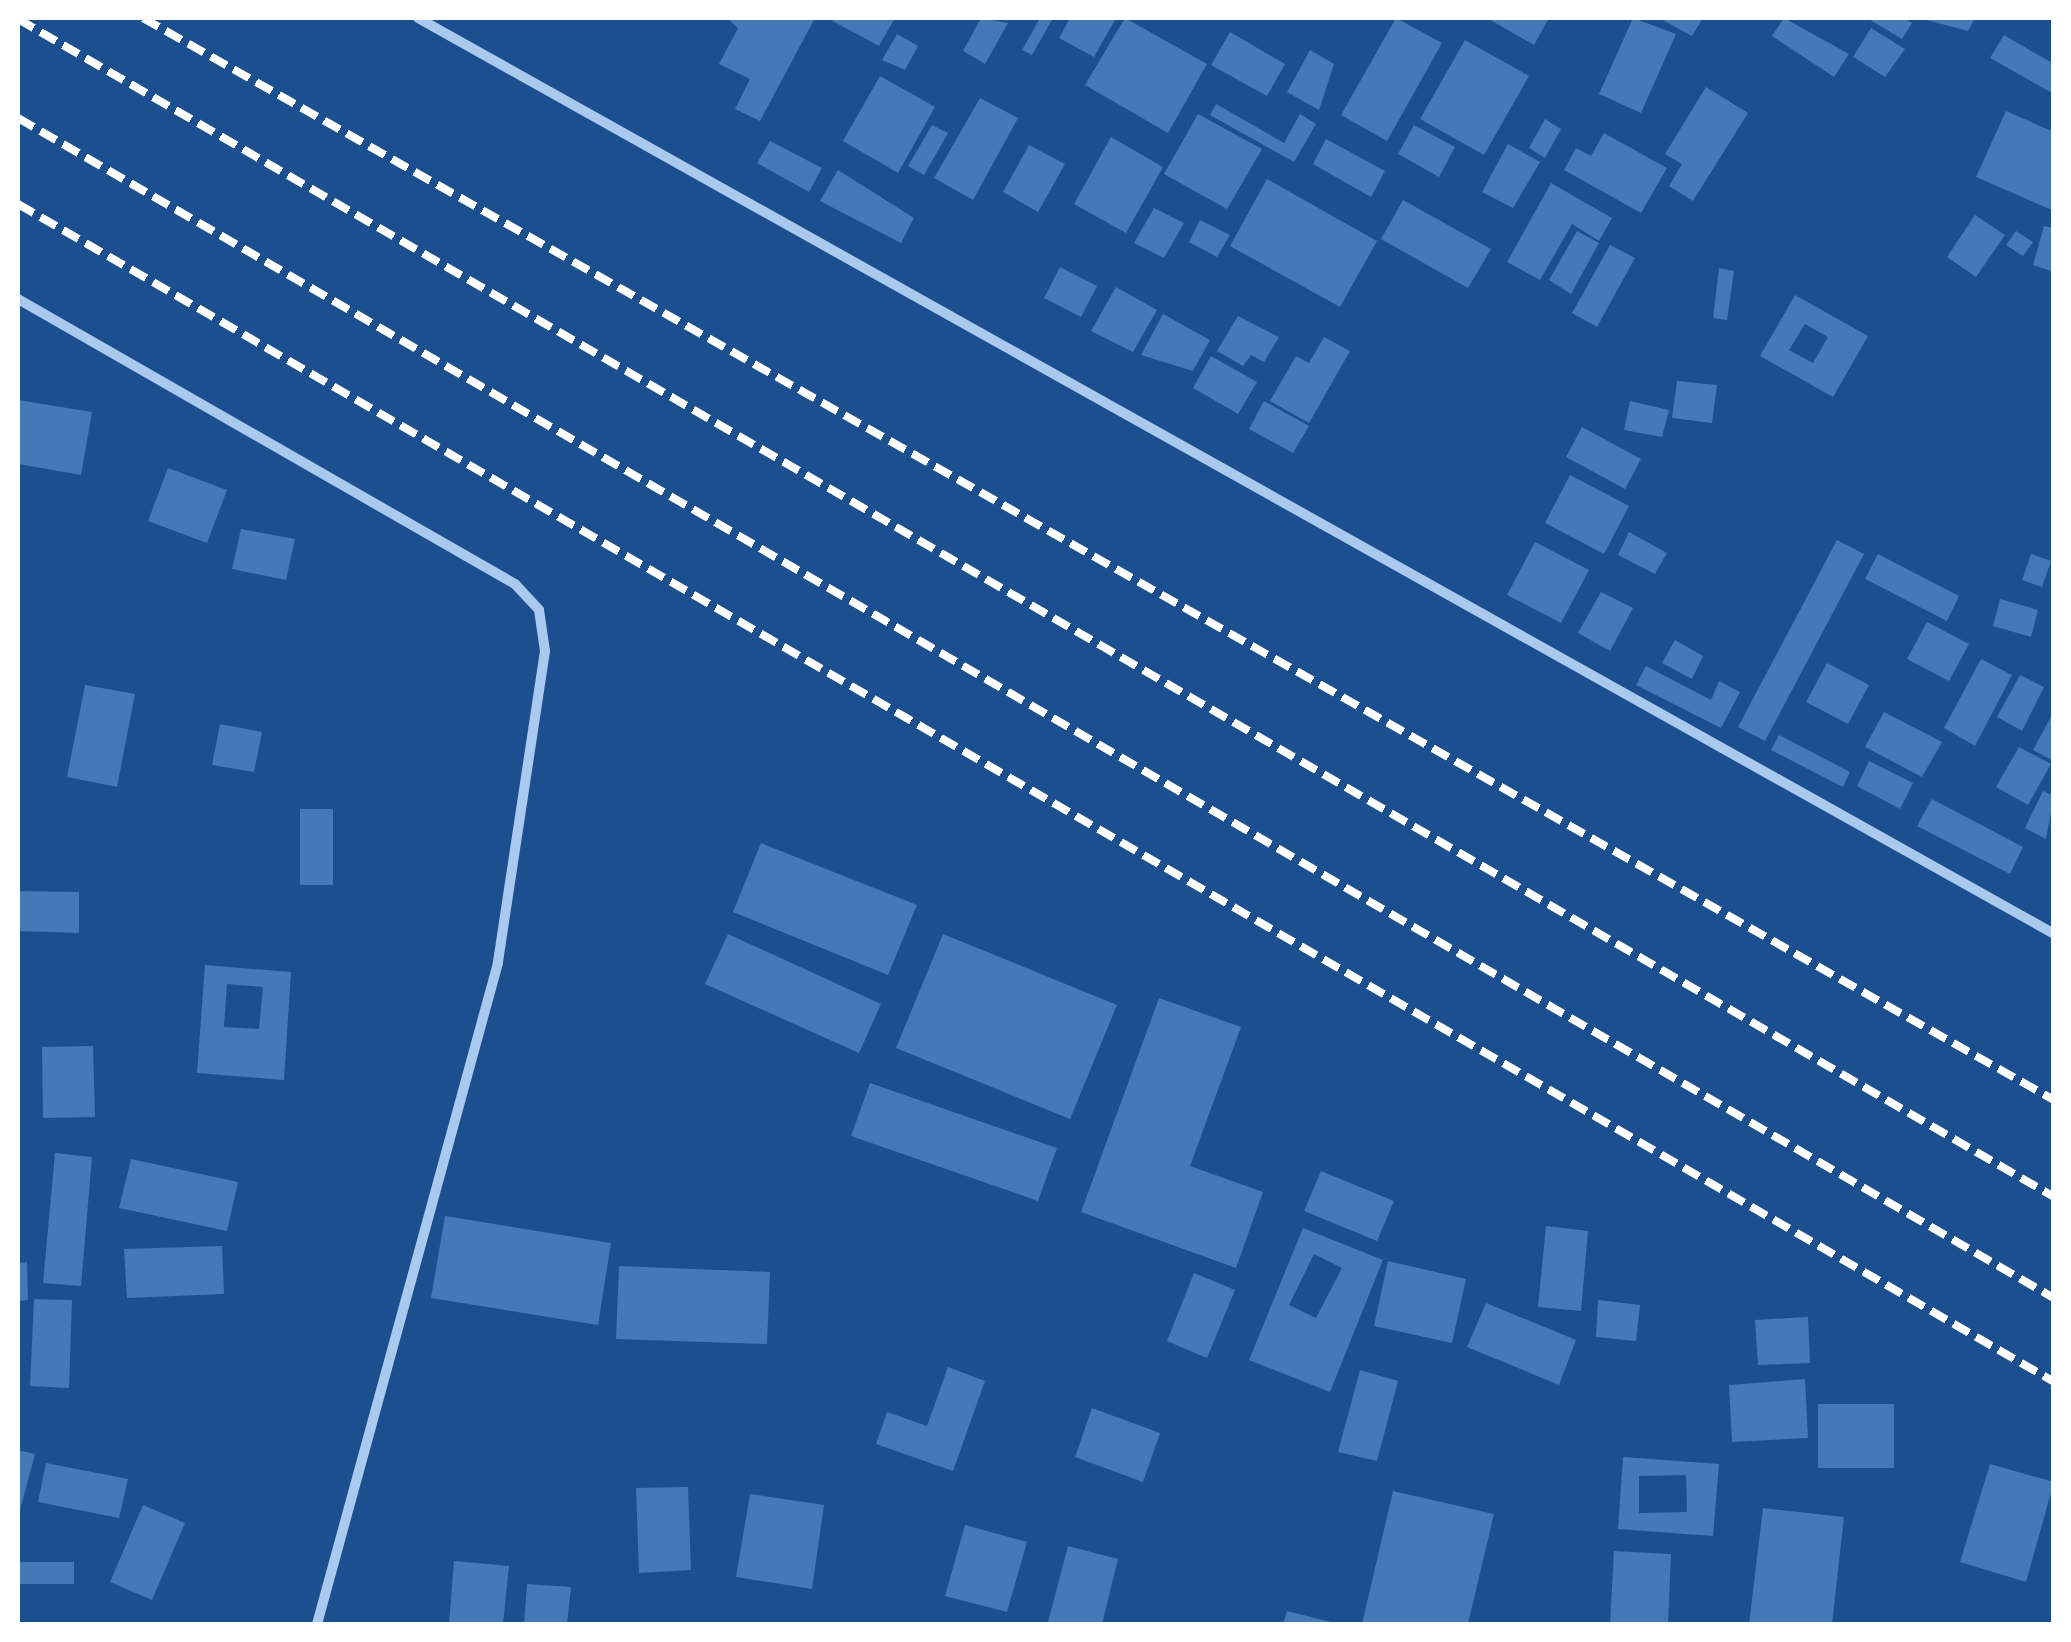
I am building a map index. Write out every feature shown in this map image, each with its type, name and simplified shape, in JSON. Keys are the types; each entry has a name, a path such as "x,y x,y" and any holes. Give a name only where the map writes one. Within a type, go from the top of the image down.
{"street":[{"path":"418,18 2054,934"},
{"path":"18,299 515,584 538,610 545,651 498,963 317,1624"}],"building":[{"path":"727,18 815,18 760,121 735,109 750,79 719,64 738,28"},
{"path":"827,18 895,18 879,46"},
{"path":"981,18 1008,23 985,64 963,51"},
{"path":"1040,18 1053,18 1032,55 1022,50"},
{"path":"1070,18 1116,18 1094,57 1059,38"},
{"path":"1125,18 1207,64 1168,133 1085,85"},
{"path":"1396,18 1442,43 1387,141 1341,115"},
{"path":"1487,18 1549,18 1534,45"},
{"path":"1633,18 1676,34 1641,113 1599,94"},
{"path":"1659,18 1703,18 1692,36"},
{"path":"1784,18 1849,54 1834,77 1772,36"},
{"path":"1867,18 1904,18 1912,23 1902,39"},
{"path":"1919,18 1975,18 1968,31"},
{"path":"1871,28 1905,49 1885,77 1853,57"},
{"path":"1230,32 1285,64 1267,96 1211,65"},
{"path":"897,34 918,46 905,70 882,60"},
{"path":"2004,35 2054,64 2054,94 1990,58"},
{"path":"1465,40 1529,76 1484,155 1420,119"},
{"path":"1310,50 1334,64 1319,110 1287,92"},
{"path":"880,76 935,107 898,173 843,141"},
{"path":"1706,87 1748,113 1693,201 1669,186 1682,164 1665,154"},
{"path":"980,98 1018,118 973,200 934,178"},
{"path":"1216,104 1284,143 1300,114 1316,124 1294,162 1210,115"},
{"path":"2006,111 2054,132 2054,211 1976,177"},
{"path":"1198,114 1262,149 1227,209 1164,174"},
{"path":"1545,119 1561,129 1545,158 1529,148"},
{"path":"932,125 948,133 924,175 908,166"},
{"path":"1414,125 1455,147 1439,177 1398,154"},
{"path":"1604,133 1667,168 1641,213 1564,170 1576,148 1591,156"},
{"path":"1111,137 1163,167 1126,233 1074,204"},
{"path":"1326,139 1385,171 1371,197 1313,164"},
{"path":"770,141 822,168 809,192 757,163"},
{"path":"1508,144 1540,162 1513,208 1482,192"},
{"path":"1029,145 1065,164 1038,212 1003,192"},
{"path":"838,170 914,218 901,243 820,201"},
{"path":"1267,179 1377,241 1340,307 1230,246"},
{"path":"1551,183 1612,218 1599,241 1572,224 1540,280 1507,262"},
{"path":"1403,200 1491,249 1468,288 1381,239"},
{"path":"1154,208 1184,223 1164,258 1134,243"},
{"path":"1975,215 2005,235 1976,277 1947,257"},
{"path":"1200,220 1230,235 1217,257 1189,242"},
{"path":"2044,226 2054,228 2054,272 2033,265"},
{"path":"1577,231 1599,243 1571,294 1549,280"},
{"path":"2016,231 2033,242 2023,256 2006,245"},
{"path":"1610,245 1635,258 1597,327 1572,313"},
{"path":"1060,267 1097,286 1081,317 1044,298"},
{"path":"1719,268 1734,271 1727,320 1713,318"},
{"path":"1116,287 1157,310 1133,352 1091,331"},
{"path":"1795,295 1868,336 1833,397 1760,356","holes":["1805,324 1828,337 1813,363 1789,350"]},
{"path":"1163,314 1210,340 1193,371 1141,355"},
{"path":"1238,316 1279,337 1264,362 1251,355 1243,366 1217,351"},
{"path":"1324,337 1350,351 1309,423 1270,401 1296,356 1309,363"},
{"path":"1211,356 1257,382 1238,414 1193,388"},
{"path":"1677,381 1717,385 1712,423 1672,418"},
{"path":"18,400 92,412 81,475 18,464"},
{"path":"1264,401 1309,426 1293,453 1249,429"},
{"path":"1630,401 1669,410 1662,437 1624,430"},
{"path":"1582,427 1641,459 1625,489 1566,457"},
{"path":"168,468 227,490 207,543 148,521"},
{"path":"1570,475 1629,506 1604,554 1545,523"},
{"path":"241,529 295,539 286,580 232,569"},
{"path":"1629,532 1667,553 1655,574 1618,555"},
{"path":"1837,540 1864,554 1765,741 1738,727"},
{"path":"1535,542 1589,570 1561,623 1507,595"},
{"path":"1878,554 1959,596 1947,621 1865,579"},
{"path":"2031,554 2051,561 2042,587 2022,580"},
{"path":"1601,592 1633,608 1610,651 1578,633"},
{"path":"2000,599 2038,610 2031,637 1993,626"},
{"path":"1927,622 1969,644 1949,681 1907,659"},
{"path":"1675,640 1703,656 1692,679 1662,663"},
{"path":"1981,659 2012,675 1975,746 1944,728"},
{"path":"1827,663 1869,685 1848,724 1806,702"},
{"path":"1646,666 1711,700 1719,681 1740,692 1721,728 1636,685"},
{"path":"2020,675 2044,687 2022,731 1997,717"},
{"path":"85,685 135,694 117,787 67,777"},
{"path":"2054,711 2054,761 2033,750"},
{"path":"1884,712 1942,742 1922,777 1865,747"},
{"path":"220,724 262,732 254,772 212,765"},
{"path":"1779,735 1850,772 1843,787 1771,750"},
{"path":"2019,747 2051,764 2028,805 1996,787"},
{"path":"1869,761 1913,783 1900,809 1857,786"},
{"path":"2043,791 2054,796 2046,839 2025,828"},
{"path":"1932,799 2023,847 2010,874 1917,826"},
{"path":"300,809 333,809 333,885 300,885"},
{"path":"761,843 917,905 888,975 733,912"},
{"path":"18,891 79,892 79,933 18,931"},
{"path":"728,934 881,1004 859,1053 705,984"},
{"path":"943,934 1117,1005 1070,1119 896,1048"},
{"path":"205,965 291,972 284,1080 197,1073","holes":["227,984 263,987 259,1029 224,1027"]},
{"path":"1159,998 1241,1027 1190,1166 1263,1192 1236,1268 1081,1212"},
{"path":"93,1046 95,1117 43,1118 42,1047"},
{"path":"870,1083 1057,1148 1038,1201 851,1136"},
{"path":"55,1153 92,1157 81,1286 43,1283"},
{"path":"131,1159 238,1182 227,1231 119,1208"},
{"path":"1321,1171 1394,1201 1377,1241 1304,1211"},
{"path":"445,1216 611,1243 598,1325 431,1298"},
{"path":"1546,1226 1588,1231 1581,1311 1538,1307"},
{"path":"1303,1228 1383,1260 1330,1392 1249,1360","holes":["1314,1254 1342,1268 1316,1318 1289,1305"]},
{"path":"222,1246 224,1294 127,1298 124,1249"},
{"path":"1388,1261 1466,1279 1452,1343 1374,1326"},
{"path":"27,1262 28,1300 18,1301 18,1263"},
{"path":"619,1266 770,1272 767,1344 616,1339"},
{"path":"1194,1273 1235,1290 1207,1358 1167,1341"},
{"path":"34,1299 72,1300 69,1388 30,1386"},
{"path":"1598,1300 1640,1305 1636,1341 1596,1337"},
{"path":"1486,1303 1576,1340 1559,1385 1467,1347"},
{"path":"1808,1317 1810,1363 1758,1365 1755,1320"},
{"path":"948,1367 985,1381 953,1471 876,1444 887,1412 927,1426"},
{"path":"1360,1370 1398,1381 1377,1461 1338,1452"},
{"path":"1805,1379 1808,1438 1732,1442 1729,1385"},
{"path":"1818,1404 1894,1404 1894,1468 1818,1468"},
{"path":"1092,1408 1160,1433 1143,1482 1075,1457"},
{"path":"18,1450 35,1454 19,1514 18,1514"},
{"path":"1623,1457 1719,1464 1713,1536 1618,1529","holes":["1686,1475 1687,1512 1639,1513 1639,1476"]},
{"path":"46,1463 128,1479 119,1518 38,1502"},
{"path":"1990,1464 2054,1482 2026,1582 1960,1562"},
{"path":"688,1487 691,1570 639,1573 636,1488"},
{"path":"1393,1491 1494,1514 1468,1624 1362,1624"},
{"path":"750,1494 824,1505 812,1589 736,1577"},
{"path":"143,1505 185,1523 152,1600 110,1582"},
{"path":"1763,1508 1844,1517 1832,1624 1749,1624"},
{"path":"965,1525 1027,1542 1007,1612 945,1596"},
{"path":"1068,1546 1118,1559 1102,1624 1048,1622"},
{"path":"1614,1551 1671,1554 1668,1624 1610,1624"},
{"path":"454,1561 509,1566 503,1624 449,1624"},
{"path":"18,1562 74,1562 74,1584 18,1584"},
{"path":"527,1584 571,1587 567,1624 524,1624"},
{"path":"1287,1611 1335,1623 1283,1624"}],"railway":[{"path":"143,18 2054,1100"},
{"path":"18,19 2054,1197"},
{"path":"18,118 2054,1298"},
{"path":"18,204 2054,1382"}]}
